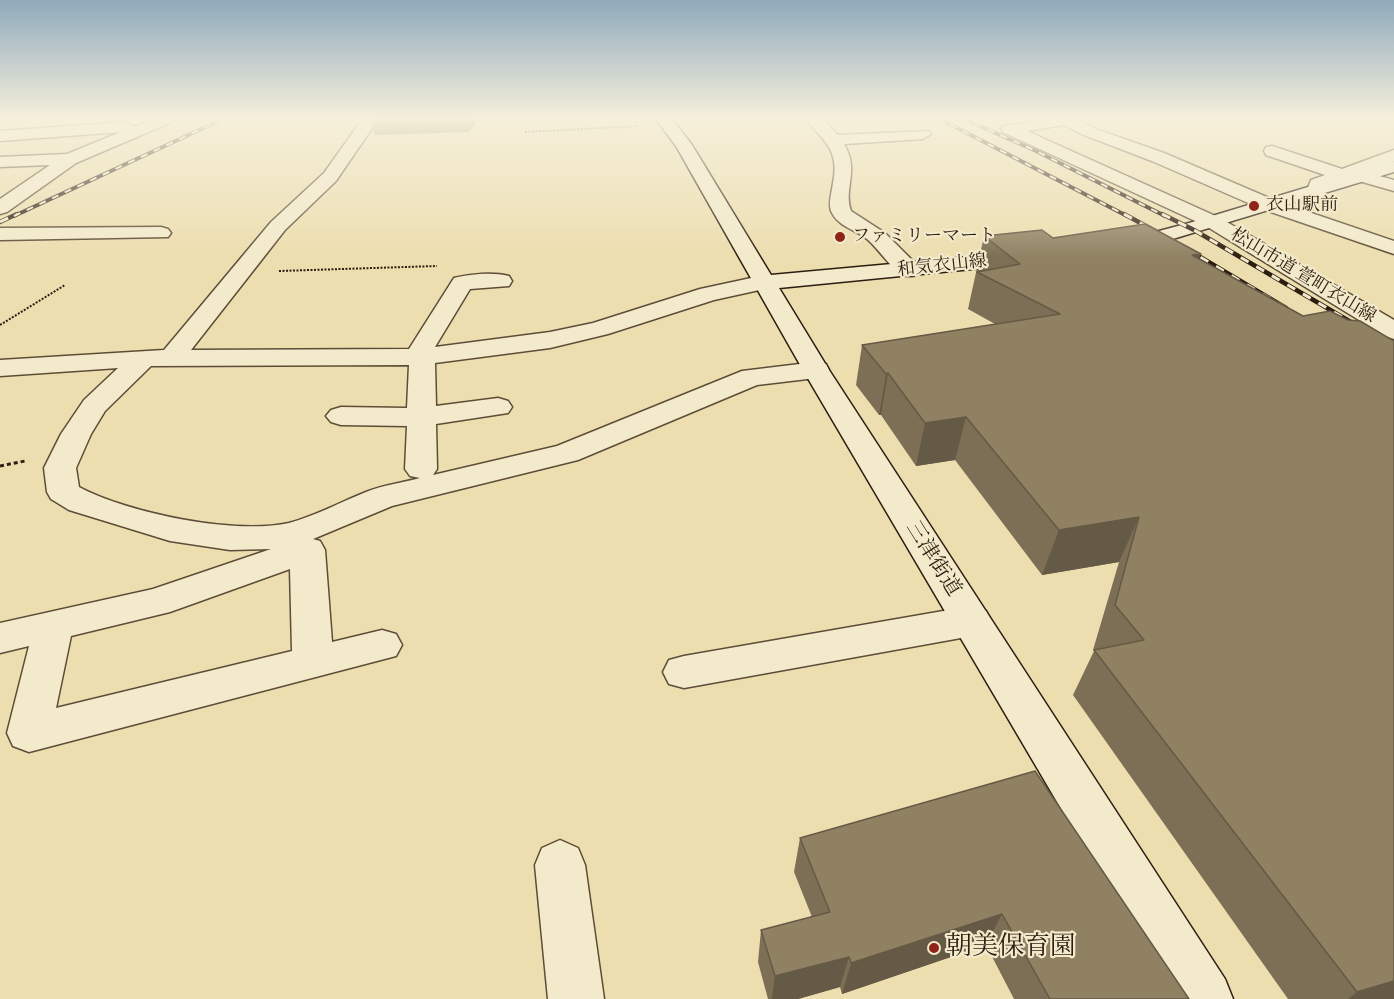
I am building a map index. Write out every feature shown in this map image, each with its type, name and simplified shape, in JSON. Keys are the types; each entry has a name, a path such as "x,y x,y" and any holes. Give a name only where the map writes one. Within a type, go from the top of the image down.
{"street":[{"path":"0,208 62,165"},
{"path":"338,165 330,177 278,226 240,273 157,358 94,406 76,434 60,468 63,492 81,502 170,529 230,537 268,538 296,533 381,498 567,453 752,377 816,370"},
{"name":"三津街道","path":"693,165 816,370 1205,999"},
{"path":"844,165 843,184 839,198 842,212 852,223 873,233 909,270"},
{"name":"松山市道 萱町衣山線","path":"1087,165 1213,222 1394,331"},
{"path":"1176,165 1269,205 1394,248"},
{"path":"1313,165 1341,174"},
{"path":"1315,193 1317,184 1341,174 1393,169"},
{"path":"1101,250 1194,230 1213,222 1393,169"},
{"path":"0,234 161,233"},
{"path":"1134,244 1164,263"},
{"name":"和気衣山線","path":"0,368 157,358 422,357 550,340 599,329 708,294 765,282 1047,256"},
{"path":"421,468 422,347 462,283 501,281"},
{"path":"341,416 422,417 498,407"},
{"path":"0,638 157,602 307,550 313,663"},
{"path":"684,672 972,621"},
{"path":"54,624 29,733 382,645"},
{"path":"560,865 576,999"}],"path":[{"path":"240,273 447,265"},
{"path":"0,325 65,285"}],"building":[{"path":"1145,224 1201,254 1192,255 1303,316 1330,311 1348,320 1360,321 1394,341 1394,981 1357,992 1094,650 1144,640 1115,605 1139,517 1059,530 966,417 925,423 888,373 886,374 862,345 1060,314 977,272 1020,264 984,236 1042,230 1053,238"},
{"name":"朝美保育園","path":"1035,771 1189,999 1050,999 1002,914 851,963 849,957 775,976 761,930 830,912 800,838"}],"railway":[{"path":"14,216 125,165"},
{"path":"1028,165 1127,216"},
{"path":"1063,165 1165,216"},
{"path":"0,222 17,214"},
{"path":"1124,214 1157,232"},
{"path":"1162,214 1194,230 1385,342"},
{"path":"1185,248 1286,308"},
{"path":"1383,340 1394,347"}],"place":[{"name":"衣山駅前","path":"1254,206"},
{"name":"ファミリーマート","path":"840,237"},
{"name":"朝美保育園","path":"934,948"}]}
